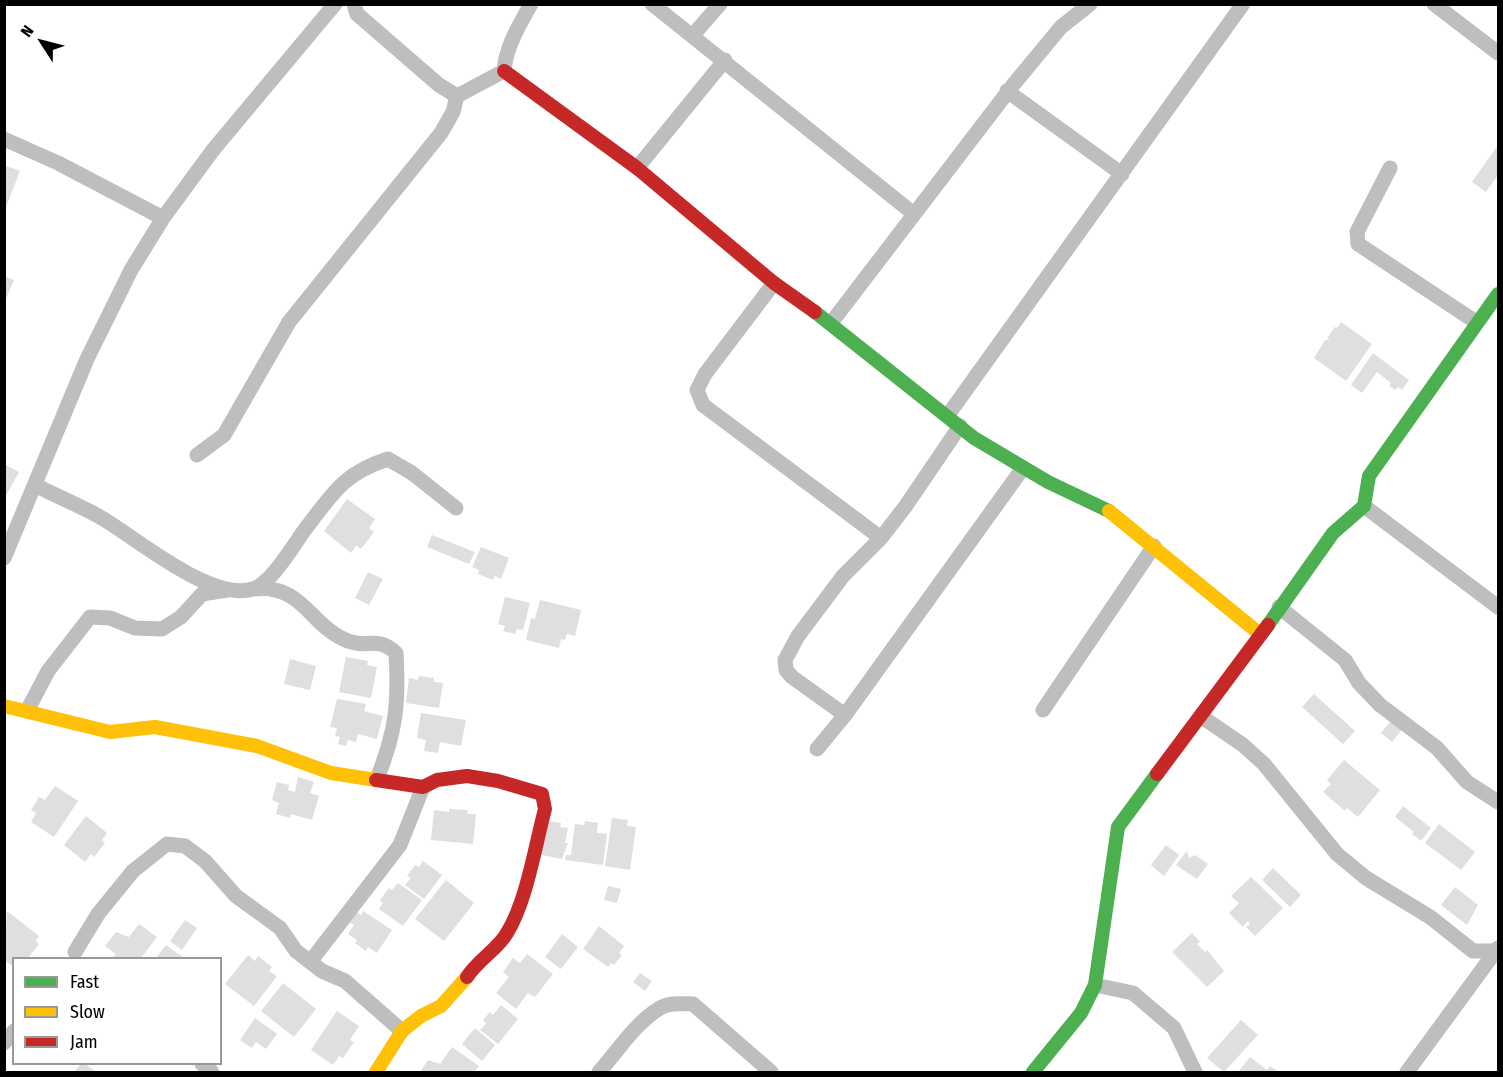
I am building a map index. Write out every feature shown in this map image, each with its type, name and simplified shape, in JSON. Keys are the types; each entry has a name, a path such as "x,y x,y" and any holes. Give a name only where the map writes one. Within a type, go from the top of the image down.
{"street":[{"path":"504,71 506,56 513,37 531,4"},
{"path":"652,4 725,60 914,214"},
{"path":"693,35 720,4"},
{"path":"831,323 1007,91 1061,27 1090,4"},
{"path":"948,415 1243,4"},
{"path":"1434,4 1498,53"},
{"path":"4,558 87,359 131,270 163,218 213,150 331,10 356,9 439,86 457,96"},
{"path":"637,168 725,60"},
{"path":"197,455 224,435 289,322 441,134 453,112 457,96 504,71"},
{"path":"504,71 637,168 774,282 831,323 960,426 1023,468 1114,513 1260,634"},
{"path":"1007,91 1122,174"},
{"path":"4,140 58,163 163,218"},
{"path":"1390,168 1357,232 1358,244 1476,322"},
{"path":"774,282 705,374 697,390 703,405 881,538"},
{"path":"1033,1072 1081,1013 1095,985 1113,847 1118,827 1160,768 1202,717 1333,533 1364,506 1372,470 1498,294"},
{"path":"845,715 792,677 786,670 784,660 798,636 843,576 881,538 940,458 960,426"},
{"path":"254,589 273,573 338,488 362,468 388,459 412,473 456,508"},
{"path":"817,749 845,715 1023,468"},
{"path":"34,484 99,517 189,573 227,590"},
{"path":"1364,506 1498,607"},
{"path":"1043,710 1154,546"},
{"path":"27,711 48,671 90,617 110,618 135,628 162,629 181,617 202,594 272,587 299,600 320,623 349,642 385,643 396,653 397,708 392,741 377,779"},
{"path":"1279,607 1345,660 1359,683 1380,705 1437,748 1467,782 1498,802"},
{"path":"4,706 110,732 155,727 257,746 331,773 423,787"},
{"path":"1202,717 1243,744 1264,764 1337,854 1366,878 1430,917 1473,951 1497,950"},
{"path":"310,962 400,845 423,787 436,778 490,779 543,794 545,809 521,898 507,934 476,963 458,989 441,1006 421,1016 402,1031 376,1072"},
{"path":"76,956 98,914 134,871 167,844 185,846 205,861 236,896 280,928 296,951 310,962 345,981 402,1031"},
{"path":"1407,1072 1497,950"},
{"path":"1095,985 1133,993 1174,1028 1195,1072"},
{"path":"598,1072 631,1034 662,1007 678,1003 693,1005 771,1072"}],"building":[{"path":"1498,145 1498,175 1486,192 1472,182"},
{"path":"4,165 20,171 6,207 4,206"},
{"path":"4,276 14,280 5,301 4,301"},
{"path":"1341,322 1372,344 1346,381 1314,358 1325,340 1330,340 1327,338"},
{"path":"1373,353 1409,380 1402,390 1398,387 1395,390 1389,386 1391,383 1377,372 1362,393 1351,385"},
{"path":"4,464 19,472 4,499"},
{"path":"347,499 375,519 369,528 374,532 361,549 356,546 351,553 324,531"},
{"path":"432,535 475,552 469,564 427,547"},
{"path":"481,547 509,558 501,579 495,576 493,580 478,574 479,570 472,567"},
{"path":"368,572 383,579 369,605 355,598"},
{"path":"505,597 530,603 523,630 517,629 515,634 503,631 505,626 498,624"},
{"path":"540,600 581,610 575,636 567,634 565,640 561,639 559,648 526,640 531,618 535,619"},
{"path":"346,657 368,661 367,665 377,667 371,698 339,692"},
{"path":"290,659 316,666 310,690 284,684"},
{"path":"419,676 434,678 434,682 443,683 439,708 406,703 409,678 418,680"},
{"path":"1314,694 1355,731 1343,744 1302,707"},
{"path":"337,699 366,704 364,711 383,716 377,739 358,734 356,742 348,740 346,746 338,744 340,737 335,736 337,728 330,727"},
{"path":"421,713 466,720 461,746 440,742 438,753 424,751 426,740 417,738"},
{"path":"1392,719 1403,728 1392,742 1381,733"},
{"path":"1344,760 1380,790 1358,817 1347,808 1345,811 1323,792 1331,784 1327,780"},
{"path":"298,777 314,782 310,793 319,796 312,820 291,814 290,818 276,814 279,803 272,800 277,782 289,785 288,790 295,792"},
{"path":"55,786 78,801 54,837 31,822 36,813 31,810 39,797 45,800"},
{"path":"1403,806 1431,828 1421,841 1412,834 1414,832 1395,817"},
{"path":"449,809 468,810 467,814 476,814 473,844 431,840 434,810 449,812"},
{"path":"86,816 107,833 102,840 105,843 94,857 91,854 85,862 64,845"},
{"path":"612,818 628,820 627,826 636,827 630,870 605,866"},
{"path":"548,821 561,823 560,827 568,828 565,843 568,843 562,859 537,854"},
{"path":"585,821 598,823 597,833 607,834 603,865 565,860 566,855 571,855 575,824 584,825"},
{"path":"1439,824 1475,852 1461,870 1425,843"},
{"path":"1166,845 1179,855 1164,876 1151,865"},
{"path":"1187,851 1189,858 1195,855 1208,864 1197,879 1176,865"},
{"path":"423,861 442,875 424,899 405,885 411,878 407,876 415,865 419,867"},
{"path":"1273,868 1301,895 1290,907 1262,880"},
{"path":"1251,877 1283,908 1255,936 1246,927 1250,924 1248,921 1243,927 1229,913 1239,903 1231,896"},
{"path":"446,880 474,903 444,941 415,919"},
{"path":"398,883 422,900 403,926 379,909 383,903 380,900 389,888 392,890"},
{"path":"608,886 621,889 617,903 604,900"},
{"path":"1455,887 1478,905 1467,925 1441,905"},
{"path":"353,910 361,915 363,911 392,930 377,953 368,947 366,951 355,943 357,940 348,934 354,925 346,920"},
{"path":"7,911 39,936 36,941 39,944 29,957 12,957 12,966 4,960"},
{"path":"185,920 197,928 182,950 170,941"},
{"path":"139,924 157,937 142,957 113,957 116,954 105,946 116,932 129,937"},
{"path":"599,926 624,946 619,953 622,955 614,965 611,963 608,967 583,949"},
{"path":"1192,933 1200,942 1197,944 1205,952 1207,950 1224,971 1207,987 1172,952"},
{"path":"562,934 578,947 561,969 545,957"},
{"path":"166,945 183,957 157,957"},
{"path":"527,954 553,974 535,997 528,993 516,1009 496,993 509,977 503,972 513,958 520,963"},
{"path":"248,955 255,961 258,956 272,967 269,971 277,976 254,1006 225,984"},
{"path":"640,973 652,981 645,991 633,982"},
{"path":"283,983 316,1009 294,1037 261,1011"},
{"path":"501,1005 518,1019 498,1044 480,1030 486,1024 483,1020 490,1012 493,1015"},
{"path":"337,1011 359,1026 350,1040 354,1042 343,1058 339,1056 333,1065 311,1050"},
{"path":"255,1018 277,1034 266,1049 256,1042 252,1048 240,1040"},
{"path":"1241,1020 1258,1035 1224,1072 1207,1058"},
{"path":"475,1028 495,1045 482,1061 462,1044"},
{"path":"452,1047 479,1066 474,1072 420,1072 428,1060 440,1064"},
{"path":"1250,1057 1267,1070 1270,1066 1279,1072 1238,1072"},
{"path":"80,1065 86,1065 96,1072 74,1072"}],"traffic: fast":[{"path":"1268,625 1333,533 1364,506 1369,476 1498,294"},
{"path":"815,312 974,438 1048,482 1109,511"},
{"path":"1033,1072 1081,1013 1095,985 1118,827 1157,774"}],"traffic: slow":[{"path":"1109,511 1260,634"},
{"path":"4,706 110,732 155,727 257,746 331,773 376,780"},
{"path":"376,1072 402,1031 421,1016 441,1006 467,977"}],"traffic: jam":[{"path":"504,71 637,168 774,283 815,312"},
{"path":"1157,774 1268,625"},
{"path":"376,780 423,787 437,780 467,776 498,781 542,794 545,809 530,873 514,920 503,939 467,977"}]}
